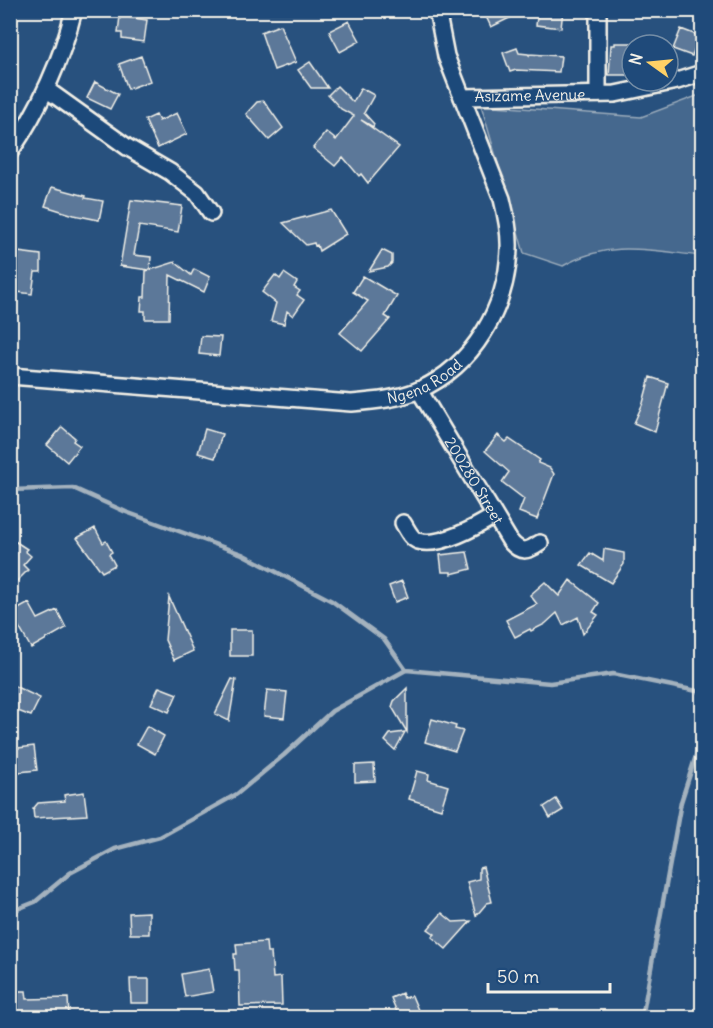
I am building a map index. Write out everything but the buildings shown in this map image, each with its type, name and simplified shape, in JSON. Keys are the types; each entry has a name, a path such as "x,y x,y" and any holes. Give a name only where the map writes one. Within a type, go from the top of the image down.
{"street":[{"path":"10,152 24,133 53,77 74,10"},
{"name":"Ngena Road","path":"10,376 351,403 376,401 419,390 441,378 464,358 485,330 502,294 509,249 502,199 446,56 437,10"},
{"name":"Asizame Avenue","path":"597,10 597,94"},
{"name":"Asizame Avenue","path":"462,97 615,94 702,73"},
{"path":"46,90 127,147 170,172 197,193 212,213"},
{"name":"200280 Street","path":"419,390 494,516 516,548 525,550 540,543"},
{"path":"403,524 414,538 425,542 464,533 494,516"}],"shaded area":[{"path":"702,94 702,256 648,250 614,250 597,252 563,266 524,253 481,105 641,117"}],"waterway":[{"path":"10,490 73,488 126,512 242,554 332,601 384,639 406,670"},
{"path":"10,912 35,902 70,873 115,849 160,837 237,794 332,711 406,670 550,683 613,674 702,692"},
{"path":"642,1018 681,802 702,737"}]}
